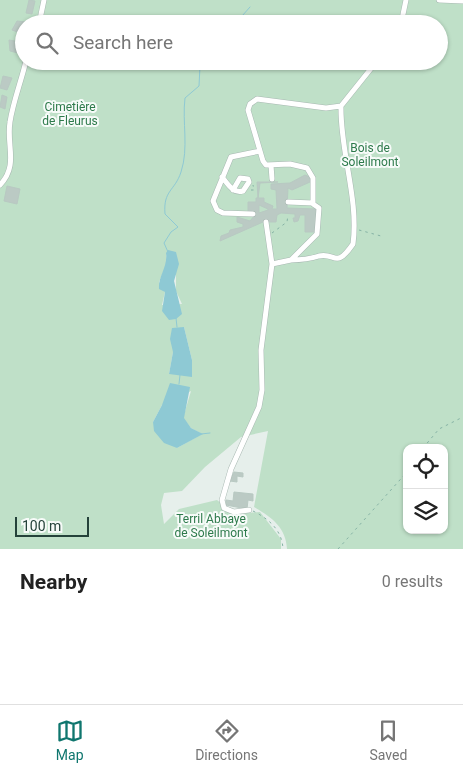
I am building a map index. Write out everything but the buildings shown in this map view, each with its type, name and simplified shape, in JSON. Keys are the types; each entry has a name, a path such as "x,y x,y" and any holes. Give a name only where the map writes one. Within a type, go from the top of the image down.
{"street":[{"path":"40,15 44,0"},
{"path":"403,15 406,0"},
{"path":"439,0 463,1"},
{"path":"0,185 7,178 12,152 8,138 10,121 24,70"},
{"path":"272,264 321,256 334,260 341,258 353,244 352,204 342,140 341,106 370,70"},
{"path":"313,203 313,178 307,168 290,164 266,165 263,161 248,110 250,104 257,99 326,108 341,106"},
{"path":"253,214 240,212 226,214 217,210 213,201 214,194 230,157 260,151"},
{"path":"271,165 272,179"},
{"path":"222,177 233,190"},
{"path":"288,202 313,203 319,208 317,234 291,260"},
{"path":"249,510 234,512 224,508 222,500 231,469 259,407 262,390 261,350 272,264 266,222"}],"path":[{"path":"268,234 276,233 287,222 288,215"},
{"path":"353,229 381,236"},
{"path":"426,444 439,429 463,417"},
{"path":"338,549 403,476"},
{"path":"249,510 269,521 278,531 283,549"}],"green space":[{"name":"Bois de Soleilmont","path":"0,0 463,0 463,549 287,549 281,529 272,519 254,507 268,431 241,437 205,467 182,491 164,493 161,505 164,524 179,509 217,500 234,514 260,512 281,539 281,549 0,549","holes":["166,253 176,274 176,291 182,304 162,305 165,292 159,282 167,263","184,327 192,360 169,374 173,352","191,391 183,418 191,428 202,434 177,448 153,422 162,405"]}],"water":[{"path":"168,250 176,252 179,264 174,281 182,314 176,319 169,320 162,311 165,292 159,289"},
{"path":"184,327 192,360 192,377 169,374 173,352 170,339 172,328"},
{"path":"170,383 190,387 184,418 191,428 203,434 177,448 164,443 154,431 153,422"}],"waterway":[{"path":"243,15 250,7"},
{"path":"168,252 164,243 171,232 178,227 165,214 166,200 181,172 185,154 185,98 199,86 200,70"},
{"path":"176,318 177,327"},
{"path":"179,384 180,375"},
{"path":"201,434 210,433"}],"park label":[{"name":"Cimetière de Fleurus","path":"70,114"},
{"name":"Terril Abbaye de Soleilmont","path":"211,526"}]}
